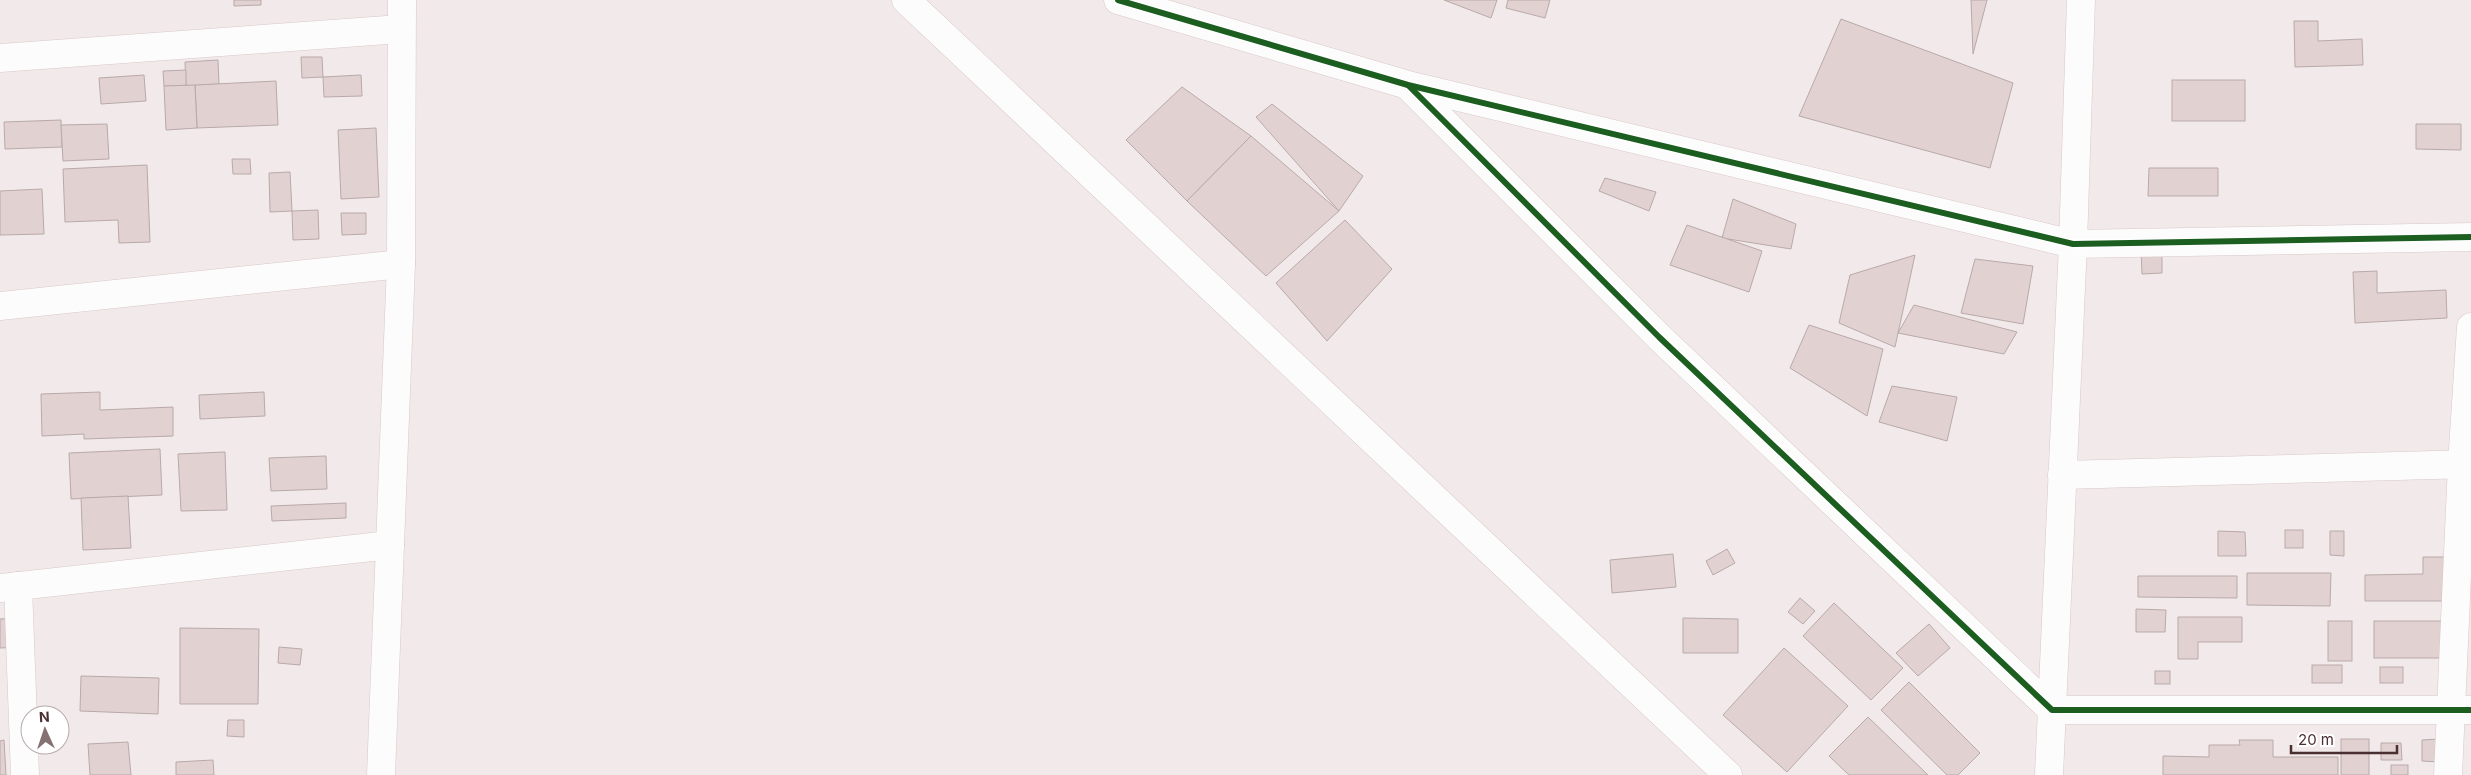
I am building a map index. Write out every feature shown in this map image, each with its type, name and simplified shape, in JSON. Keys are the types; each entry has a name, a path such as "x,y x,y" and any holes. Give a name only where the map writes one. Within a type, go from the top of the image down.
{"street":[{"path":"381,775 401,264 402,0"},
{"path":"906,0 1728,775"},
{"path":"1121,0 1408,85 2073,244 2471,237"},
{"path":"2049,775 2073,244 2081,0"},
{"path":"0,58 402,29"},
{"path":"1408,85 1659,338 2052,710 2461,710"},
{"path":"0,306 401,264"},
{"path":"2448,775 2461,710 2471,327"},
{"path":"2062,475 2466,464"},
{"path":"25,775 9,587 390,545"}],"building":[{"path":"234,0 261,0 261,5 234,6"},
{"path":"1444,0 1497,0 1491,18"},
{"path":"1508,0 1550,0 1545,18 1506,8"},
{"path":"1971,0 1987,0 1973,54"},
{"path":"1841,19 2013,83 1990,168 1799,116"},
{"path":"2294,21 2318,21 2318,41 2362,39 2363,65 2295,67"},
{"path":"301,57 322,57 323,77 302,78"},
{"path":"218,60 219,84 186,86 185,62"},
{"path":"186,70 186,86 164,86 163,71"},
{"path":"144,75 146,101 101,104 99,78"},
{"path":"361,75 362,96 324,97 323,77"},
{"path":"2172,80 2245,80 2245,121 2172,121"},
{"path":"276,81 278,125 197,128 195,85"},
{"path":"195,85 197,128 166,130 164,86"},
{"path":"1182,87 1251,136 1187,201 1126,140"},
{"path":"1272,104 1363,176 1339,211 1256,117"},
{"path":"61,120 62,147 5,149 4,122"},
{"path":"107,124 109,159 63,161 61,125"},
{"path":"2416,124 2461,124 2461,150 2416,149"},
{"path":"376,128 379,197 341,199 338,130"},
{"path":"1251,136 1339,211 1266,276 1187,201"},
{"path":"232,159 250,159 251,174 233,174"},
{"path":"147,165 150,242 119,243 118,220 65,222 63,169"},
{"path":"2149,168 2218,168 2218,196 2148,196"},
{"path":"290,172 292,211 270,212 269,173"},
{"path":"1605,178 1656,192 1649,211 1599,191"},
{"path":"42,189 44,234 0,235 0,191"},
{"path":"1733,199 1796,224 1791,249 1722,238"},
{"path":"318,210 319,239 293,240 292,211"},
{"path":"341,213 366,213 366,234 342,235"},
{"path":"1345,220 1392,269 1327,341 1276,283"},
{"path":"1687,225 1762,251 1749,292 1670,265"},
{"path":"2141,250 2162,250 2162,273 2142,274"},
{"path":"1915,255 1895,347 1839,323 1850,275"},
{"path":"1975,259 2033,266 2023,324 1961,313"},
{"path":"2377,271 2377,293 2446,290 2447,318 2355,323 2353,272"},
{"path":"1914,305 2017,332 2004,354 1898,333"},
{"path":"1809,325 1883,349 1867,416 1790,368"},
{"path":"1892,386 1957,397 1947,441 1879,422"},
{"path":"100,392 100,410 173,407 173,436 84,439 84,434 42,436 41,394"},
{"path":"264,392 265,416 200,419 199,395"},
{"path":"160,449 162,495 71,499 69,453"},
{"path":"225,452 227,510 181,511 178,454"},
{"path":"326,456 327,489 271,491 269,458"},
{"path":"128,496 131,548 83,550 81,498"},
{"path":"346,503 346,518 272,521 271,506"},
{"path":"2285,530 2303,530 2303,548 2285,548"},
{"path":"2218,531 2245,532 2246,556 2218,556"},
{"path":"2330,531 2344,531 2344,556 2330,555"},
{"path":"1727,549 1735,563 1713,575 1706,561"},
{"path":"1673,554 1676,587 1612,593 1610,560"},
{"path":"2423,557 2449,557 2449,601 2365,601 2365,575 2423,574"},
{"path":"2247,573 2331,573 2330,606 2247,605"},
{"path":"2138,576 2237,576 2237,598 2138,597"},
{"path":"1800,598 1815,611 1803,624 1788,612"},
{"path":"1834,603 1903,668 1871,700 1803,636"},
{"path":"2136,609 2166,610 2165,632 2136,632"},
{"path":"2178,617 2242,617 2242,642 2198,642 2198,659 2178,659"},
{"path":"23,618 25,647 0,648 0,619"},
{"path":"1683,618 1738,619 1738,653 1683,653"},
{"path":"2328,621 2352,621 2352,661 2328,661"},
{"path":"2374,621 2446,621 2446,658 2374,658"},
{"path":"1929,624 1950,648 1918,676 1896,653"},
{"path":"180,628 259,629 258,704 180,704"},
{"path":"279,647 302,649 300,665 278,663"},
{"path":"1784,648 1848,706 1787,772 1723,715"},
{"path":"2312,665 2342,665 2342,683 2312,683"},
{"path":"2380,667 2403,667 2403,683 2380,683"},
{"path":"2155,671 2170,671 2170,684 2155,684"},
{"path":"81,676 159,678 158,714 80,711"},
{"path":"1909,682 1980,753 1958,775 1947,775 1881,710"},
{"path":"1868,717 1928,775 1849,775 1829,756"},
{"path":"228,720 244,720 244,737 227,736"},
{"path":"2341,739 2369,739 2369,775 2341,775"},
{"path":"2439,739 2439,762 2422,761 2422,740"},
{"path":"4,740 6,775 0,775 0,741"},
{"path":"2239,740 2273,740 2273,757 2338,757 2338,775 2163,775 2163,756 2209,757 2209,745 2240,745"},
{"path":"128,742 131,775 90,775 88,744"},
{"path":"2381,743 2401,743 2402,760 2381,760"},
{"path":"213,760 214,775 176,775 176,762"},
{"path":"2391,765 2408,765 2408,775 2391,775"}],"cycle path":[{"path":"1118,0 1408,85 2073,244 2471,237"},
{"path":"1409,86 1659,337 2052,710 2471,710"}]}
